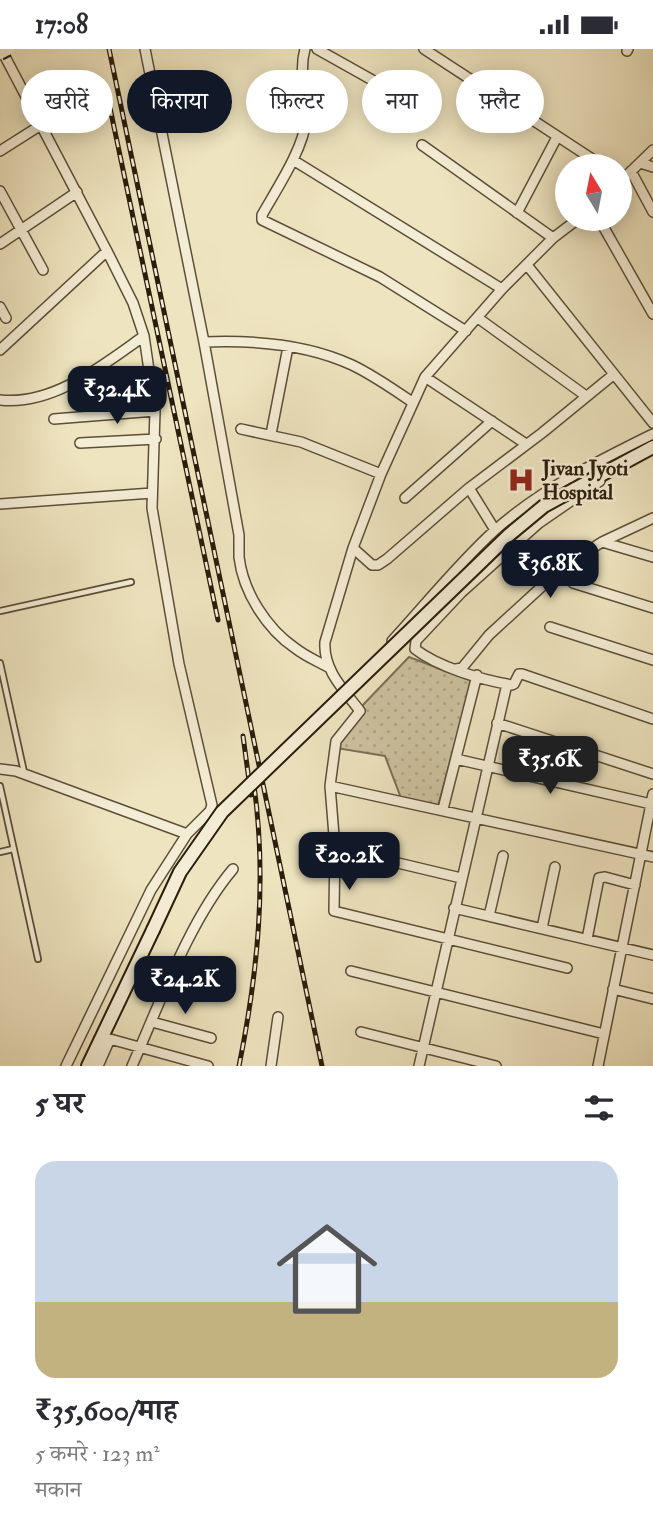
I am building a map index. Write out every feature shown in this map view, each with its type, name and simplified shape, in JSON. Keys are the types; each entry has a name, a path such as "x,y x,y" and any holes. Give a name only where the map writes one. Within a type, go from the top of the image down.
{"main road":[{"path":"0,51 8,49"},
{"path":"88,1066 180,872 222,812 509,535 544,506 653,447"}],"street":[{"path":"145,49 204,342 239,535 239,558 250,595 260,610 287,642 328,667"},
{"path":"305,49 302,82 306,121 293,159 262,215 264,222 380,277 466,331"},
{"path":"317,49 362,74"},
{"path":"424,49 584,154"},
{"path":"0,51 21,87"},
{"path":"0,70 9,64"},
{"path":"0,151 28,133"},
{"path":"45,133 133,303 144,336 155,411 152,508 179,664 212,805 210,811 187,834 151,890 66,1066"},
{"path":"517,213 558,137"},
{"path":"422,145 553,238"},
{"path":"632,170 653,150"},
{"path":"293,159 502,289"},
{"path":"640,163 653,167"},
{"path":"632,173 653,212"},
{"path":"0,191 43,270"},
{"path":"0,244 77,192"},
{"path":"562,231 502,289 425,377 381,474 353,548 324,652 328,667 360,711 336,741 330,786 335,848 334,911 567,968"},
{"path":"606,231 653,314"},
{"path":"0,350 107,251"},
{"path":"527,265 653,423"},
{"path":"0,307 6,318"},
{"path":"478,318 586,395"},
{"path":"0,400 46,395 63,389 144,336"},
{"path":"204,342 242,340 333,358 352,365 412,401"},
{"path":"271,434 288,347"},
{"path":"353,548 369,563 379,565 470,488 614,375"},
{"path":"425,377 526,444"},
{"path":"54,419 155,411"},
{"path":"405,498 492,421"},
{"path":"241,429 271,434 315,447 381,474"},
{"path":"344,689 394,639 454,570 495,530 535,499 653,434"},
{"path":"80,443 156,439"},
{"path":"620,465 539,523 462,592 416,641 415,649 456,669 507,684 514,684 517,676 522,674 653,719"},
{"path":"470,488 495,530"},
{"path":"0,504 152,493"},
{"path":"456,669 462,668 489,635 563,568 602,542 653,518"},
{"path":"602,542 653,557"},
{"path":"573,583 653,608"},
{"path":"550,627 653,660"},
{"path":"443,809 477,675"},
{"path":"419,1066 507,684"},
{"path":"497,723 653,774"},
{"path":"456,759 651,804"},
{"path":"0,769 24,774 187,834"},
{"path":"330,786 653,857"},
{"path":"598,1066 653,794"},
{"path":"335,848 461,878"},
{"path":"489,916 503,856"},
{"path":"542,928 555,867"},
{"path":"132,1066 206,906 233,869"},
{"path":"587,939 599,878 605,877 635,885"},
{"path":"454,908 653,955"},
{"path":"351,971 604,1034"},
{"path":"613,989 653,999"},
{"path":"272,1064 278,1017"},
{"path":"152,1022 211,1038"},
{"path":"361,1032 496,1066"},
{"path":"98,1066 110,1039 208,1066"}],"lane":[{"path":"0,611 131,582"},
{"path":"0,663 2,689 24,774"},
{"path":"0,786 38,958"},
{"path":"0,852 13,849"}],"shaded area":[{"path":"409,657 472,681 438,806 401,798 385,756 336,748 337,732"}],"railway":[{"path":"109,49 322,1066"},
{"path":"113,122 218,620"},
{"path":"243,736 251,795"},
{"path":"239,1066 256,961 260,891 254,785"}],"place":[{"name":"Jivan Jyoti Hospital","path":"521,480"}]}
